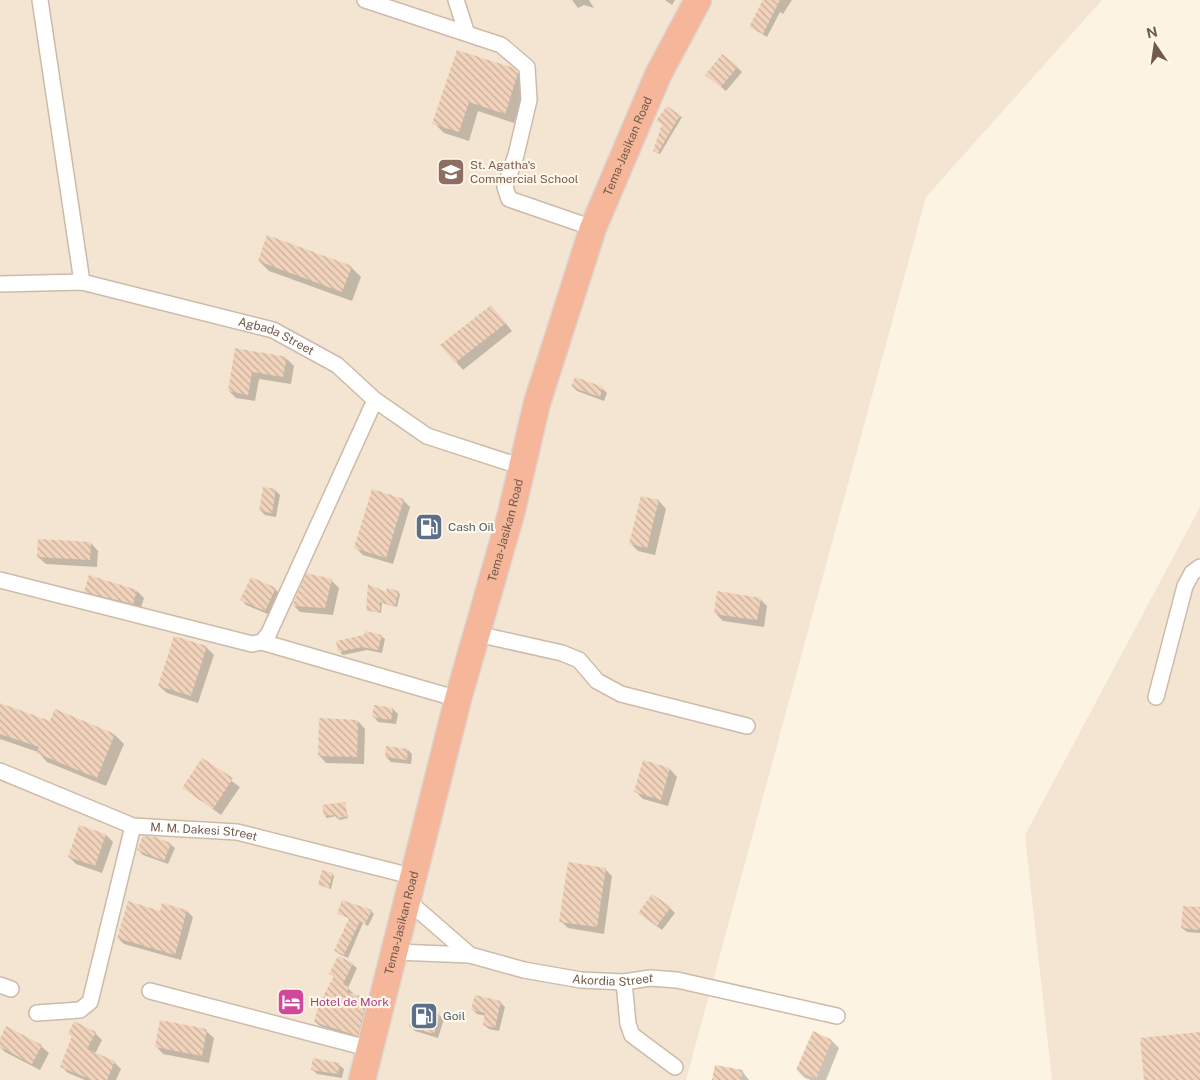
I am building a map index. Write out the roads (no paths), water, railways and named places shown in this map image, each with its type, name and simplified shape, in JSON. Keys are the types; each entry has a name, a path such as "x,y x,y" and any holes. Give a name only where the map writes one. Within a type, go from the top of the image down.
{"highway":[{"name":"Tema-Jasikan Road","path":"362,1080 396,952 458,699 522,467 536,403 593,228 658,75 698,0"}],"street":[{"path":"40,0 82,282"},
{"path":"364,0 502,45 527,67 529,100 516,156 505,187 509,199 593,228"},
{"path":"456,0 466,32"},
{"name":"Agbada Street","path":"0,284 82,282 273,330 337,365 376,400 427,436 522,467"},
{"path":"262,642 269,633 376,400"},
{"path":"1156,697 1186,586 1192,573 1200,567"},
{"path":"0,580 252,644 262,642 458,699"},
{"path":"477,634 562,653 579,660 597,681 621,694 747,726"},
{"name":"M. M. Dakesi Street","path":"0,771 133,826 237,832 411,889"},
{"path":"37,1013 80,1010 90,1002 133,826"},
{"name":"Akordia Street","path":"411,889 470,955 524,970 581,980 624,982 650,978 677,980 836,1016"},
{"path":"396,952 470,955"},
{"path":"624,982 628,1024 632,1035 675,1067"},
{"path":"150,991 371,1049"}],"place":[{"name":"St. Agatha's Commercial School","path":"451,172"},
{"name":"Cash Oil","path":"429,527"},
{"name":"Hotel de Mork","path":"291,1002"},
{"name":"Goil","path":"424,1016"}]}
